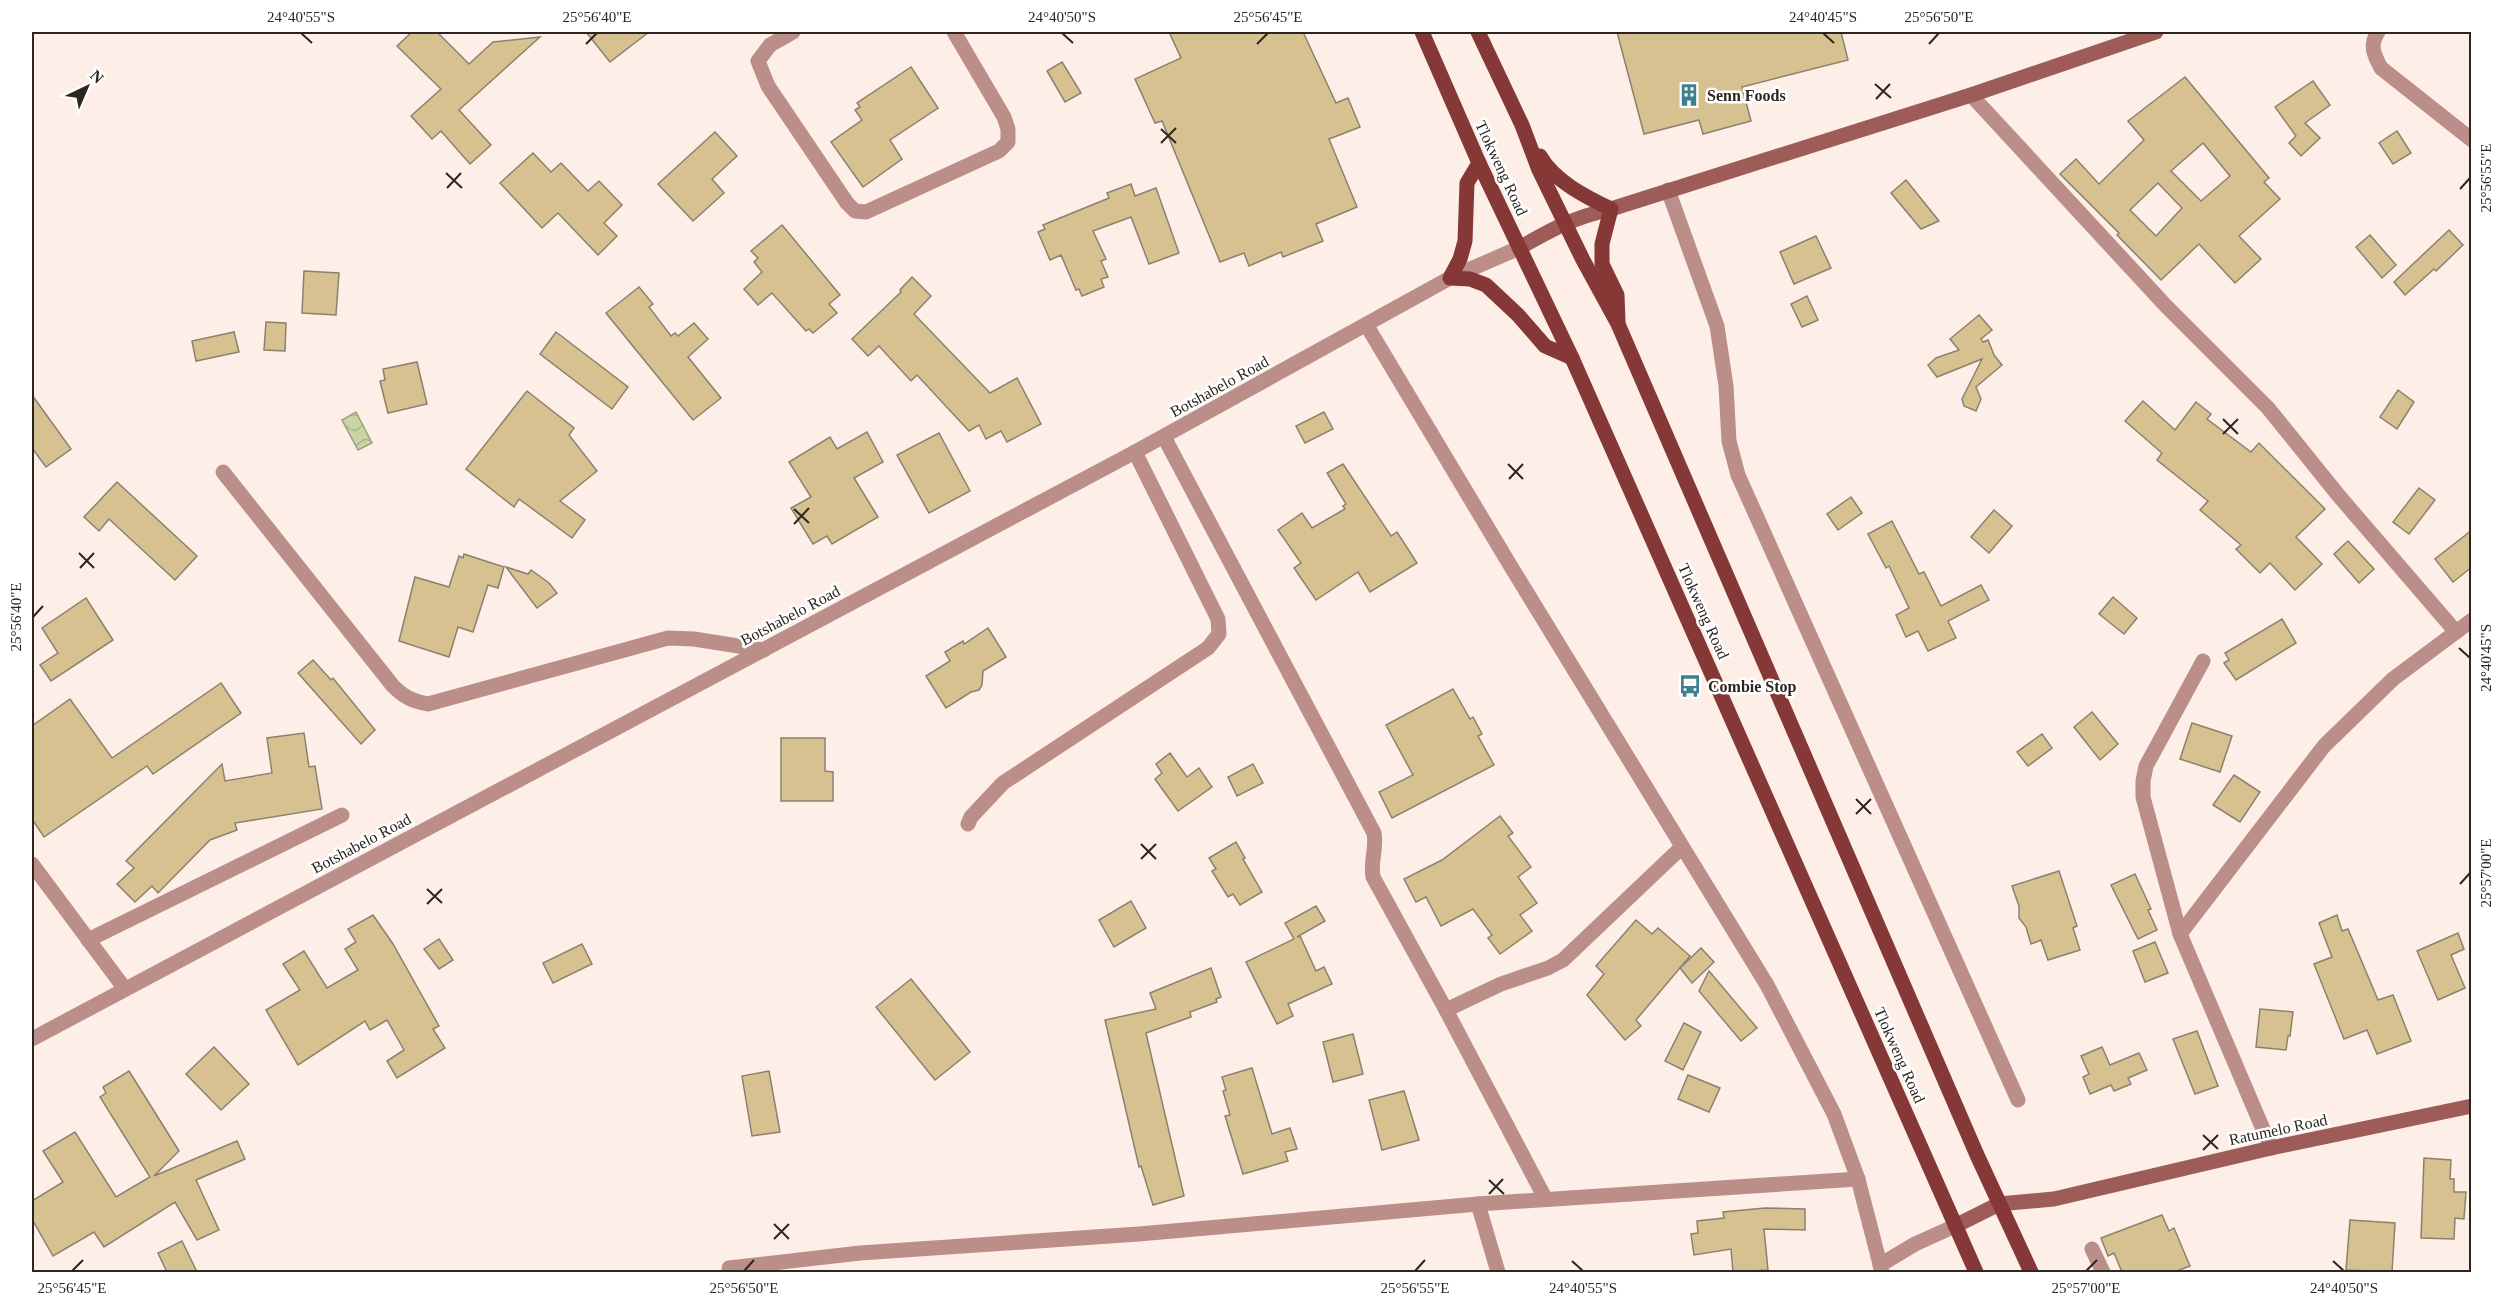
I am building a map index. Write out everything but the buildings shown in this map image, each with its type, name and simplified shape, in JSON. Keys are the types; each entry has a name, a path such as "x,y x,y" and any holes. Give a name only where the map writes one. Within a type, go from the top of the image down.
{"main road":[{"name":"Tlokweng Road","path":"1422,32 1479,163 1572,358 1977,1272"},
{"name":"Tlokweng Road","path":"1478,32 1522,124 1539,170 1583,260 1618,324 1999,1204 2031,1272"},
{"path":"1522,124 1546,166 1586,197 1611,209 1603,235 1602,264 1617,295 1618,324"},
{"path":"1479,163 1467,183 1465,241 1460,259 1450,278 1470,279 1486,285 1518,315 1545,346 1572,358"}],"street":[{"path":"793,32 770,45 758,61 764,78 847,203 855,211 866,212 999,151 1008,142 1008,129 1004,117 954,32"},
{"name":"Botshabelo Road","path":"32,1039 1135,453 1450,278 1519,248 1565,222 1971,95 2156,32"},
{"path":"2378,32 2372,42 2373,54 2381,68 2472,140"},
{"path":"1971,95 2166,306 2268,408 2339,496 2456,632"},
{"path":"1668,190 1717,326 1726,386 1729,441 1738,475 2018,1100"},
{"path":"1367,326 1767,985 1834,1114 1858,1179 1881,1269 1915,1244 1955,1226"},
{"path":"1164,437 1374,833 1376,842 1372,861 1373,877 1545,1198"},
{"path":"968,824 970,817 1003,783 1208,648 1219,634 1218,619 1135,453"},
{"path":"223,472 393,686 403,696 413,701 428,704 668,638 694,639 764,650"},
{"path":"2180,934 2324,746 2393,680 2472,620"},
{"path":"2203,661 2146,766 2143,797 2180,934 2271,1148"},
{"path":"88,940 342,815"},
{"path":"1446,1010 1501,984 1548,968 1563,960 1682,847"},
{"path":"32,864 125,989"},
{"name":"Ratumelo Road","path":"1955,1226 1999,1204 2054,1199 2271,1148 2472,1106"},
{"path":"729,1268 860,1253 1139,1233 1478,1203 1858,1179"},
{"path":"1478,1203 1498,1272"},
{"path":"2092,1249 2103,1272"}],"water":[{"path":"356,412 372,443 358,450 342,420"}],"place":[{"name":"Senn Foods","path":"1689,95"},
{"name":"Combie Stop","path":"1690,686"}]}
